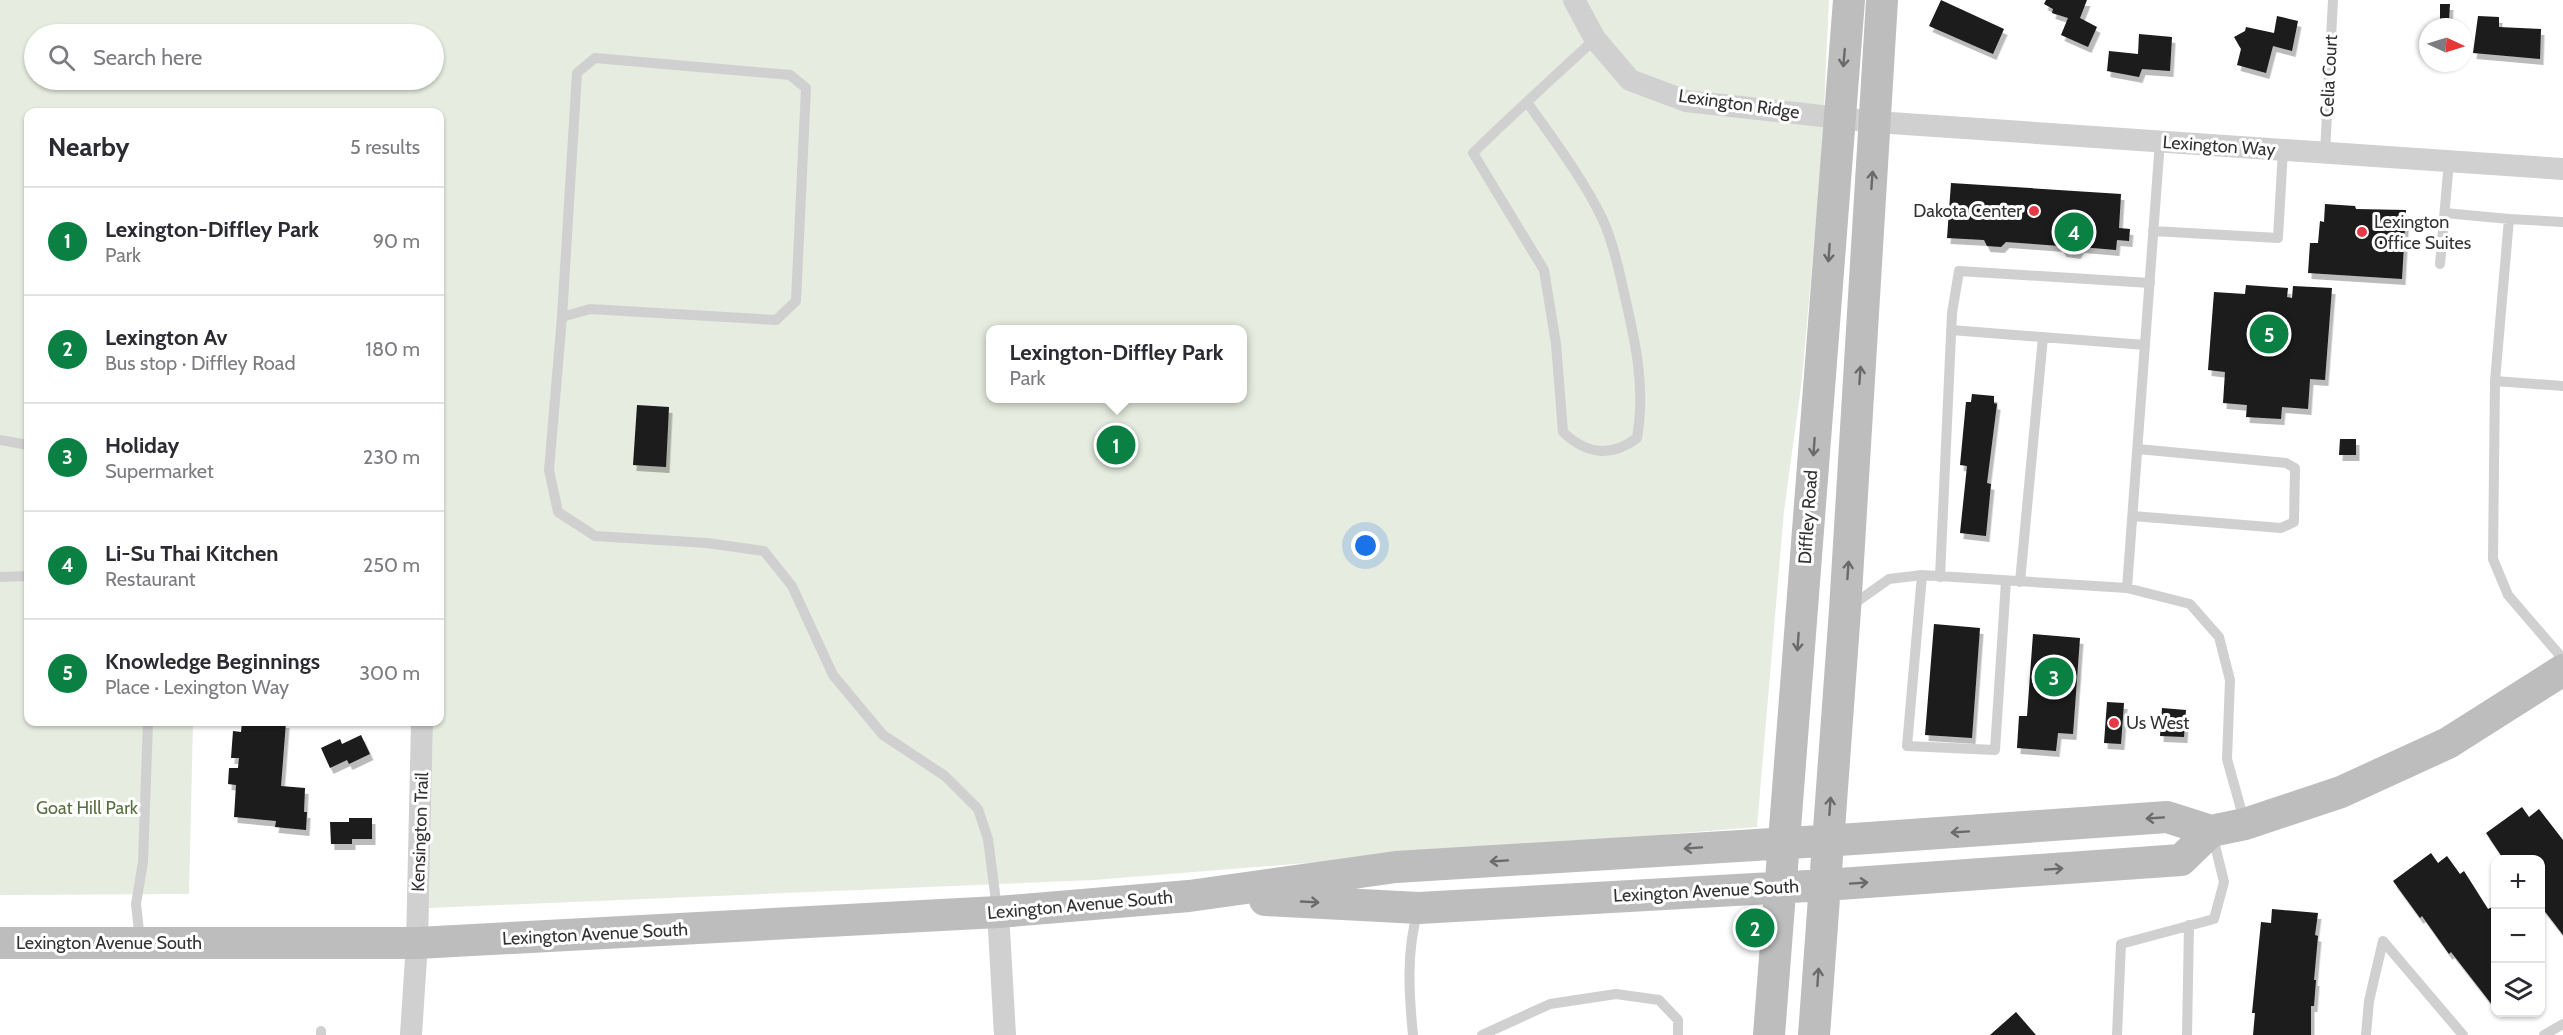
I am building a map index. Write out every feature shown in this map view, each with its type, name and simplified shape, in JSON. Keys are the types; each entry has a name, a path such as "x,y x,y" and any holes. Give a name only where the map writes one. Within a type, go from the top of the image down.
{"street":[{"name":"Lexington Ridge","path":"1574,0 1595,39 1630,80 1686,100 1876,122"},
{"name":"Diffley Road","path":"1769,1035 1849,0"},
{"path":"1814,1035 1845,610 1882,0"},
{"name":"Lexington Way","path":"1876,122 2563,169"},
{"name":"Lexington Avenue South","path":"0,944 417,943 998,912 1189,896 1396,867 1828,841 2167,817 2211,831 2245,824 2341,792 2448,743 2563,670"},
{"name":"Kensington Trail","path":"411,1035 417,943 422,726"},
{"name":"Lexington Avenue South","path":"1189,896 1419,908 1780,888 2181,860 2211,831"},
{"path":"998,912 1005,1035"}],"lane":[{"name":"Celia Court","path":"2325,153 2332,0"},
{"path":"1527,102 1567,160 1602,219 1617,264 1638,352 1642,411 1637,438 1623,449 1595,451 1576,444 1563,432 1556,344 1544,270 1473,153 1527,102 1595,39"},
{"path":"562,317 591,309 776,320 795,301 806,88 789,75 595,58 577,73 562,317 549,470 558,512 595,536 707,543 764,551 792,586 833,675 883,735 945,776 978,809 988,839 998,912"},
{"path":"2127,588 2160,141"},
{"path":"2153,231 2278,238 2283,150"},
{"path":"2440,264 2449,161"},
{"path":"2445,213 2563,222"},
{"path":"2509,219 2495,381 2493,559 2508,595 2563,659"},
{"path":"1940,577 1951,330 1959,271 2150,283"},
{"path":"1951,330 2145,345"},
{"path":"2020,582 2043,337"},
{"path":"2495,381 2563,386"},
{"path":"0,440 24,444"},
{"path":"2133,516 2281,528 2294,522 2295,468 2286,463 2138,449"},
{"path":"1922,575 1907,746 1995,750 2006,581"},
{"path":"1845,610 1888,579 1922,575 2127,588 2190,604 2219,637 2230,680 2228,759 2245,824"},
{"path":"0,577 24,576"},
{"path":"140,943 136,904 143,862 148,726"},
{"path":"2117,1035 2121,944 2214,919 2224,882 2211,831"},
{"path":"1413,1035 1410,1010 1411,933 1419,908"},
{"path":"2187,1035 2189,925"},
{"path":"2366,1035 2369,1001 2383,941 2463,1035"},
{"path":"1482,1035 1550,1004 1616,994 1659,1000 1678,1020 1678,1035"},
{"path":"2544,1035 2563,1024"}],"green space":[{"name":"Goat Hill Park","path":"0,0 1829,0 1822,153 1802,379 1784,511 1757,827 1094,880 429,908 433,726 444,726 444,108 24,108 24,726 193,726 189,894 0,895"}],"building":[{"path":"1941,0 2004,29 1993,54 1929,26"},
{"path":"2046,0 2087,0 2080,18 2097,27 2088,47 2061,35 2068,18 2052,13 2053,9 2044,4"},
{"path":"2440,4 2450,4 2449,18 2440,18"},
{"path":"2277,16 2298,21 2292,51 2273,46 2266,73 2237,65 2241,49 2234,37 2245,31 2246,27 2274,33"},
{"path":"2478,16 2499,17 2499,27 2541,29 2540,59 2473,53"},
{"path":"2139,34 2172,37 2170,71 2142,69 2139,77 2107,71 2109,51 2138,54"},
{"name":"Dakota Center","path":"1951,183 2121,194 2119,228 2130,229 2129,241 2117,240 2116,250 2081,247 2077,253 2063,251 2060,246 2006,242 2001,247 1987,246 1984,240 1947,238"},
{"name":"Lexington Office Suites","path":"2325,204 2355,206 2356,209 2406,210 2402,279 2308,273 2310,243 2318,243 2320,221 2324,222"},
{"path":"2246,285 2288,288 2287,297 2292,298 2293,286 2332,288 2325,380 2310,379 2308,409 2282,407 2281,419 2246,417 2247,405 2223,403 2225,372 2208,370 2214,292 2245,294"},
{"path":"1972,394 1994,396 1994,403 1997,404 1987,483 1991,484 1986,536 1960,533 1967,466 1960,465 1966,402 1971,402"},
{"path":"637,405 669,407 666,467 633,465"},
{"path":"2340,439 2356,439 2356,455 2339,455"},
{"path":"1934,624 1980,628 1972,738 1925,735"},
{"path":"2033,634 2080,638 2073,734 2058,733 2056,751 2017,748 2019,716 2027,716"},
{"name":"Us West","path":"2107,702 2124,703 2121,744 2104,743"},
{"path":"2162,708 2186,710 2184,737 2160,736"},
{"path":"242,726 286,726 281,786 305,788 306,830 275,827 276,821 234,817 236,785 228,784 229,768 238,768 239,758 231,758 233,731 241,732"},
{"path":"361,735 370,754 349,764 347,760 330,768 321,748 340,739 342,744"},
{"path":"2522,807 2529,817 2539,809 2563,840 2563,935 2545,912 2545,855 2501,855 2486,833"},
{"path":"349,818 372,818 372,839 352,839 352,844 331,844 330,822 349,822"},
{"path":"2431,853 2438,863 2447,856 2460,874 2464,871 2488,909 2491,908 2491,1003 2451,952 2449,954 2422,916 2420,918 2393,881"},
{"path":"2272,909 2318,913 2315,935 2318,936 2314,980 2316,980 2314,1006 2311,1006 2311,1035 2253,1035 2255,1013 2252,1013 2261,922 2271,923"},
{"path":"2016,1012 2036,1035 1990,1035"}],"place":[{"name":"Dakota Center","path":"2034,211"},
{"name":"Li-Su Thai Kitchen","path":"2074,232"},
{"name":"Lexington Office Suites","path":"2362,232"},
{"name":"Knowledge Beginnings","path":"2269,334"},
{"name":"Lexington-Diffley Park","path":"1116,445"},
{"name":"Holiday","path":"2054,677"},
{"name":"Us West","path":"2114,723"},
{"name":"Lexington Av","path":"1755,928"}]}
